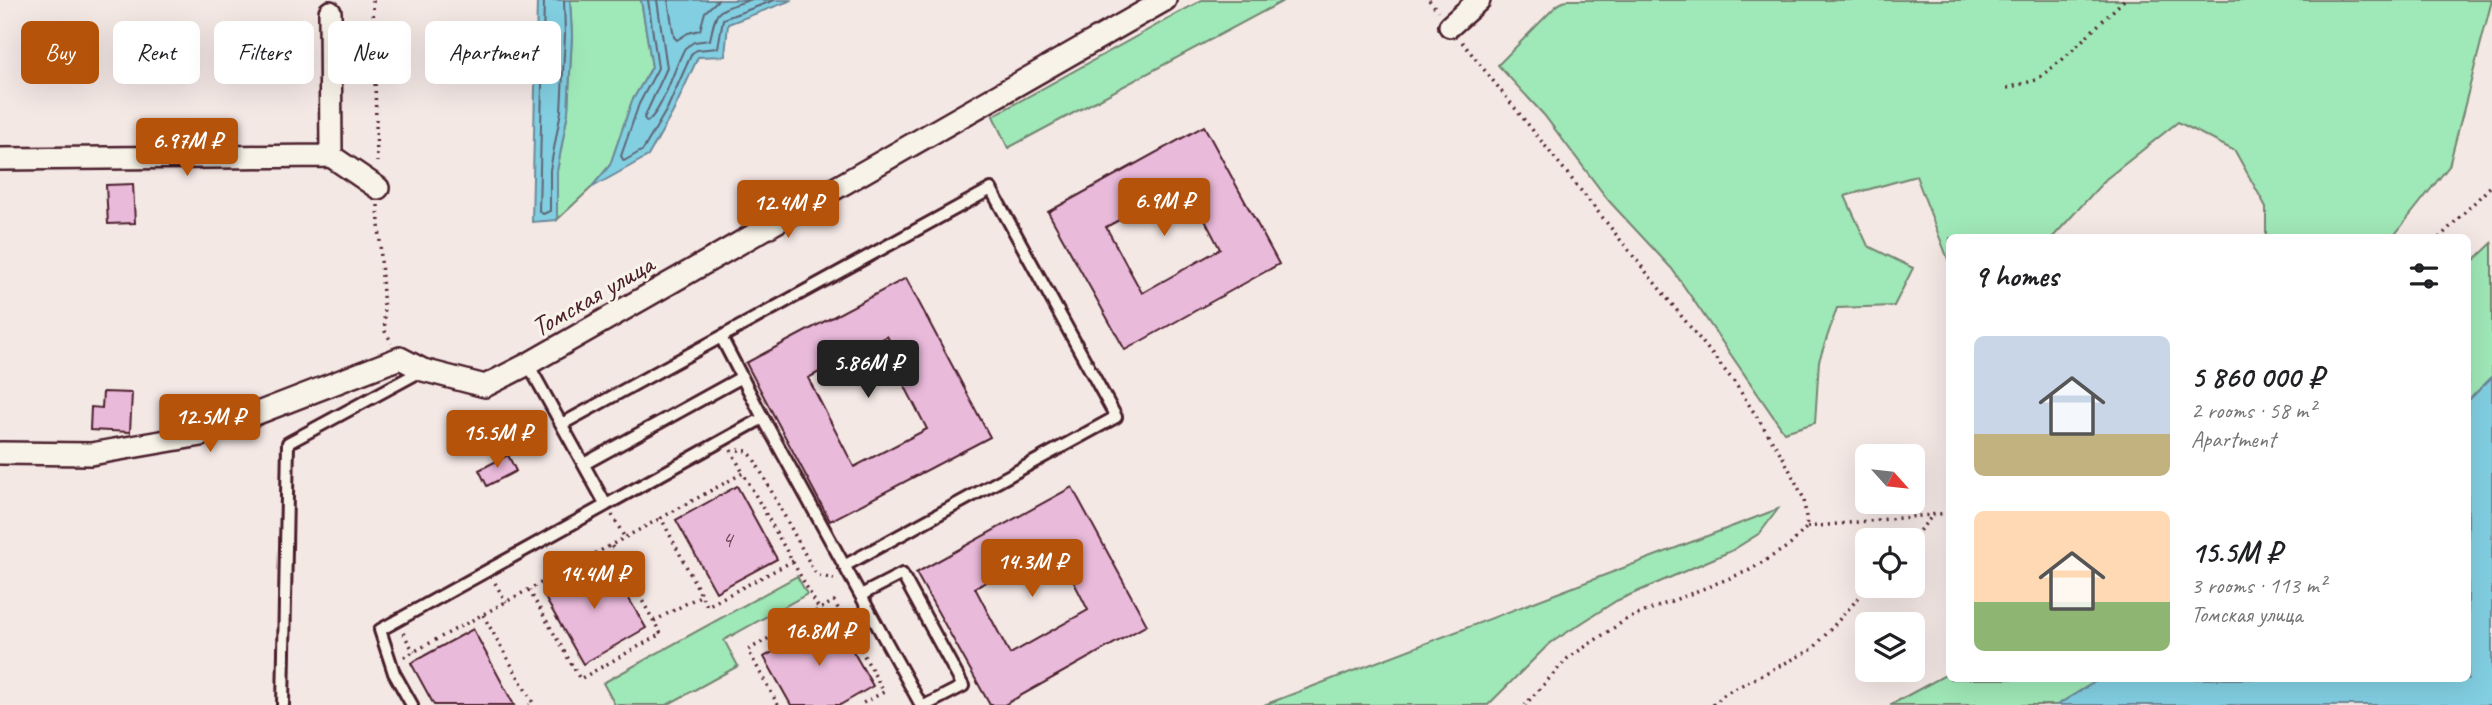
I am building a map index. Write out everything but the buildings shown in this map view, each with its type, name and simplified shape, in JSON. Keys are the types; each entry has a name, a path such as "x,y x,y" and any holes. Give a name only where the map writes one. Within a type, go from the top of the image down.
{"street":[{"name":"Томская улица","path":"0,453 91,454 201,435 400,358 423,370 485,386 1165,0"},
{"path":"1450,26 1479,0"},
{"path":"330,12 331,156"},
{"path":"0,159 331,156 377,188"}],"lane":[{"path":"562,424 991,188 1116,417 844,566"},
{"path":"721,337 844,566 923,705 963,686 902,574 861,595"},
{"path":"528,364 606,505"},
{"path":"283,705 288,443 423,370"},
{"path":"584,464 742,377"},
{"path":"412,705 394,673 380,630 763,418"}],"path":[{"path":"2007,88 2036,80 2063,60 2124,0"},
{"path":"1450,26 1735,383 1784,459 1804,499 1807,527"},
{"path":"2443,234 2492,185"},
{"path":"725,439 819,610"},
{"path":"731,451 741,449 753,457 814,571 819,576 834,579 840,590"},
{"path":"402,658 743,473"},
{"path":"606,505 625,538"},
{"path":"1525,705 1568,658 1627,619 1750,570 1790,545 1807,527 1946,513"},
{"path":"1922,528 1934,514"},
{"path":"661,518 707,606 793,561"},
{"path":"529,590 580,679 661,634 611,545"},
{"path":"487,571 506,602"},
{"path":"654,621 702,595"},
{"path":"1713,705 1726,694 1813,649 1858,598"},
{"path":"778,705 748,650 834,601 884,692 859,705"},
{"path":"483,615 533,703 529,705"},
{"path":"396,621 414,652"}],"green space":[{"path":"570,0 641,0 652,67 632,101 610,165 591,188 557,220 557,171 568,112 572,35"},
{"path":"1202,0 1285,0 1008,148 993,116"},
{"path":"1567,0 2492,0 2449,166 2395,234 2266,234 2266,207 2235,151 2178,122 2106,179 2056,234 1946,234 1946,254 1916,176 1845,196 1868,246 1913,268 1894,306 1837,308 1819,361 1815,423 1784,432 1672,269 1609,201 1544,115 1498,65 1557,5"},
{"path":"2492,243 2492,377 2471,398 2471,263"},
{"path":"1778,509 1760,533 1731,551 1616,601 1549,644 1488,705 1264,705"},
{"path":"797,576 807,594 724,640 738,666 667,705 615,705 603,683"},
{"path":"1946,675 1946,682 2095,682 2057,705 1890,705"}],"water":[{"path":"537,0 570,0 572,35 568,112 557,171 557,220 532,222 535,84 561,84 561,21 537,21"},
{"path":"641,0 792,0 728,24 725,56 698,57 673,112 648,156 591,188 610,165 632,101 652,67"},
{"path":"2492,377 2492,705 2057,705 2095,682 2471,682 2471,398"}]}
